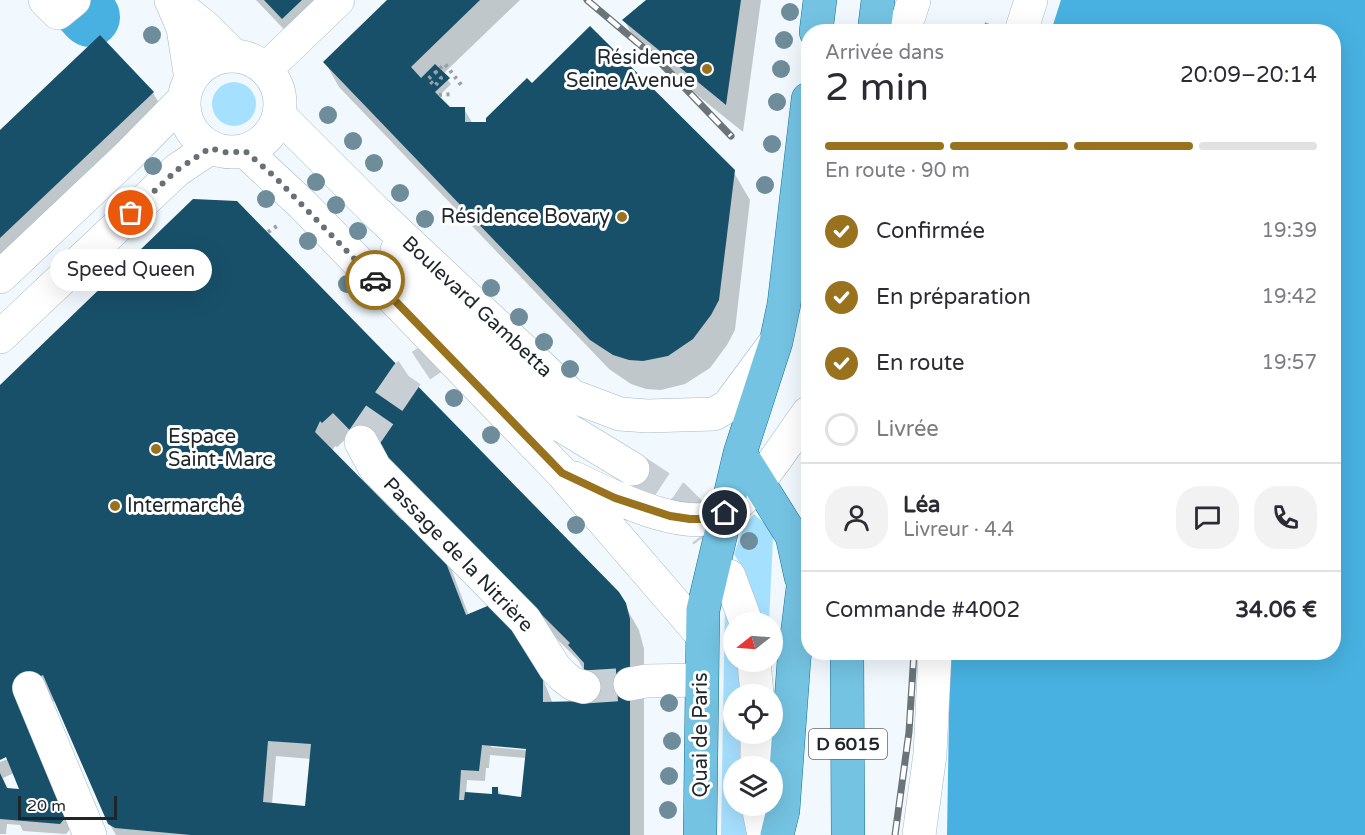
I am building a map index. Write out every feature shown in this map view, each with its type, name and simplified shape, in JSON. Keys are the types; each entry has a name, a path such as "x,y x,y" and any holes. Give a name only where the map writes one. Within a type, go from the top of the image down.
{"main road":[{"path":"817,24 820,0"},
{"path":"875,24 878,0"},
{"name":"Quai de Paris","path":"700,835 703,610 740,453 776,342 786,292 801,160"},
{"path":"740,453 792,536 801,579"},
{"name":"D 6015","path":"777,835 783,811 794,660 801,605"},
{"name":"D 6015","path":"847,660 848,835"}],"street":[{"path":"45,0 58,14 74,0"},
{"path":"171,0 205,27 233,55"},
{"path":"0,277 126,158 188,89 199,68 210,61 233,55 247,57 266,69 276,83 281,99 280,116 273,131 261,143 245,151 228,153 210,148 198,139 185,113 188,89 183,28 171,0"},
{"path":"266,69 338,0"},
{"path":"904,24 914,0"},
{"path":"1024,24 1031,0"},
{"name":"Boulevard Gambetta","path":"280,116 376,212 572,396 620,414 647,416 714,414"},
{"path":"0,337 177,170 210,148"},
{"path":"245,151 282,184 562,473 701,634"},
{"path":"376,212 403,260 434,304 562,426 633,470"},
{"path":"740,453 714,414 728,406 776,342"},
{"path":"562,473 615,498 670,516 708,519 725,513 747,495 801,422"},
{"name":"Passage de la Nitrière","path":"361,442 375,468 525,620 560,673 573,684 584,687"},
{"path":"729,576 742,612"},
{"path":"919,835 930,754 935,660"},
{"path":"630,684 645,681 701,680"},
{"path":"29,688 90,835"},
{"path":"760,816 764,835"}],"path":[{"path":"435,71 445,64 462,86"},
{"path":"439,95 453,94"}],"shaded area":[{"path":"1061,0 1365,0 1365,835 947,835 950,660 1341,660 1341,24 1053,24"},
{"path":"234,82 243,83 250,88 255,95 255,113 250,120 243,125 234,126 225,125 218,120 213,113 212,104 213,95 218,88 225,83"},
{"path":"754,514 764,523 773,537 769,612 759,612 745,572 734,554 744,526"},
{"path":"724,672 744,672 746,684 724,684"},
{"path":"723,718 723,744 747,744 747,756 723,756 723,816 747,816 747,835 721,835"}],"building":[{"path":"264,0 302,0 282,19"},
{"path":"387,0 480,0 411,67 421,78 435,64 450,78 435,92 450,107 465,107 465,122 486,122 486,118 527,78 532,83 590,26 735,170 719,300 693,339 668,356 643,361 613,355 590,340 323,62"},
{"name":"Résidence Seine Avenue","path":"646,0 741,0 726,105 622,20"},
{"path":"100,35 154,92 0,238 0,130"},
{"path":"193,199 237,201 619,592 626,603 630,619 630,835 191,835 115,828 108,824 43,675 16,688 66,817 60,824 0,819 0,773 7,788 19,789 6,757 0,760 0,385","holes":["333,413 378,459 417,521 402,520 315,432 320,421 322,423","438,542 491,564 570,643 568,645 584,663 584,701 543,702 543,679 522,628 497,602 466,615","268,741 311,744 305,806 263,802","482,745 526,749 521,797 498,794 498,787 492,787 492,794 465,792 464,800 459,800 461,770 479,771"]}],"waterway":[{"path":"74,0 90,17"}],"tunnel":[{"path":"361,442 407,375 443,351"},
{"path":"633,469 674,496 693,515 707,535"},
{"path":"584,687 630,684"}],"railway":[{"path":"587,0 658,60 731,136"},
{"path":"895,835 909,732 914,660"}],"way so far":[{"path":"131,213 177,170 210,148 228,153 245,151 275,177 375,280"}],"place":[{"name":"Résidence Seine Avenue","path":"707,69"},
{"name":"Speed Queen","path":"131,213"},
{"name":"Résidence Bovary","path":"622,217"},
{"name":"Espace Saint-Marc","path":"156,449"},
{"name":"Intermarché","path":"115,506"}],"route":[{"path":"375,280 562,473 615,498 670,516 708,519 725,513"}]}
